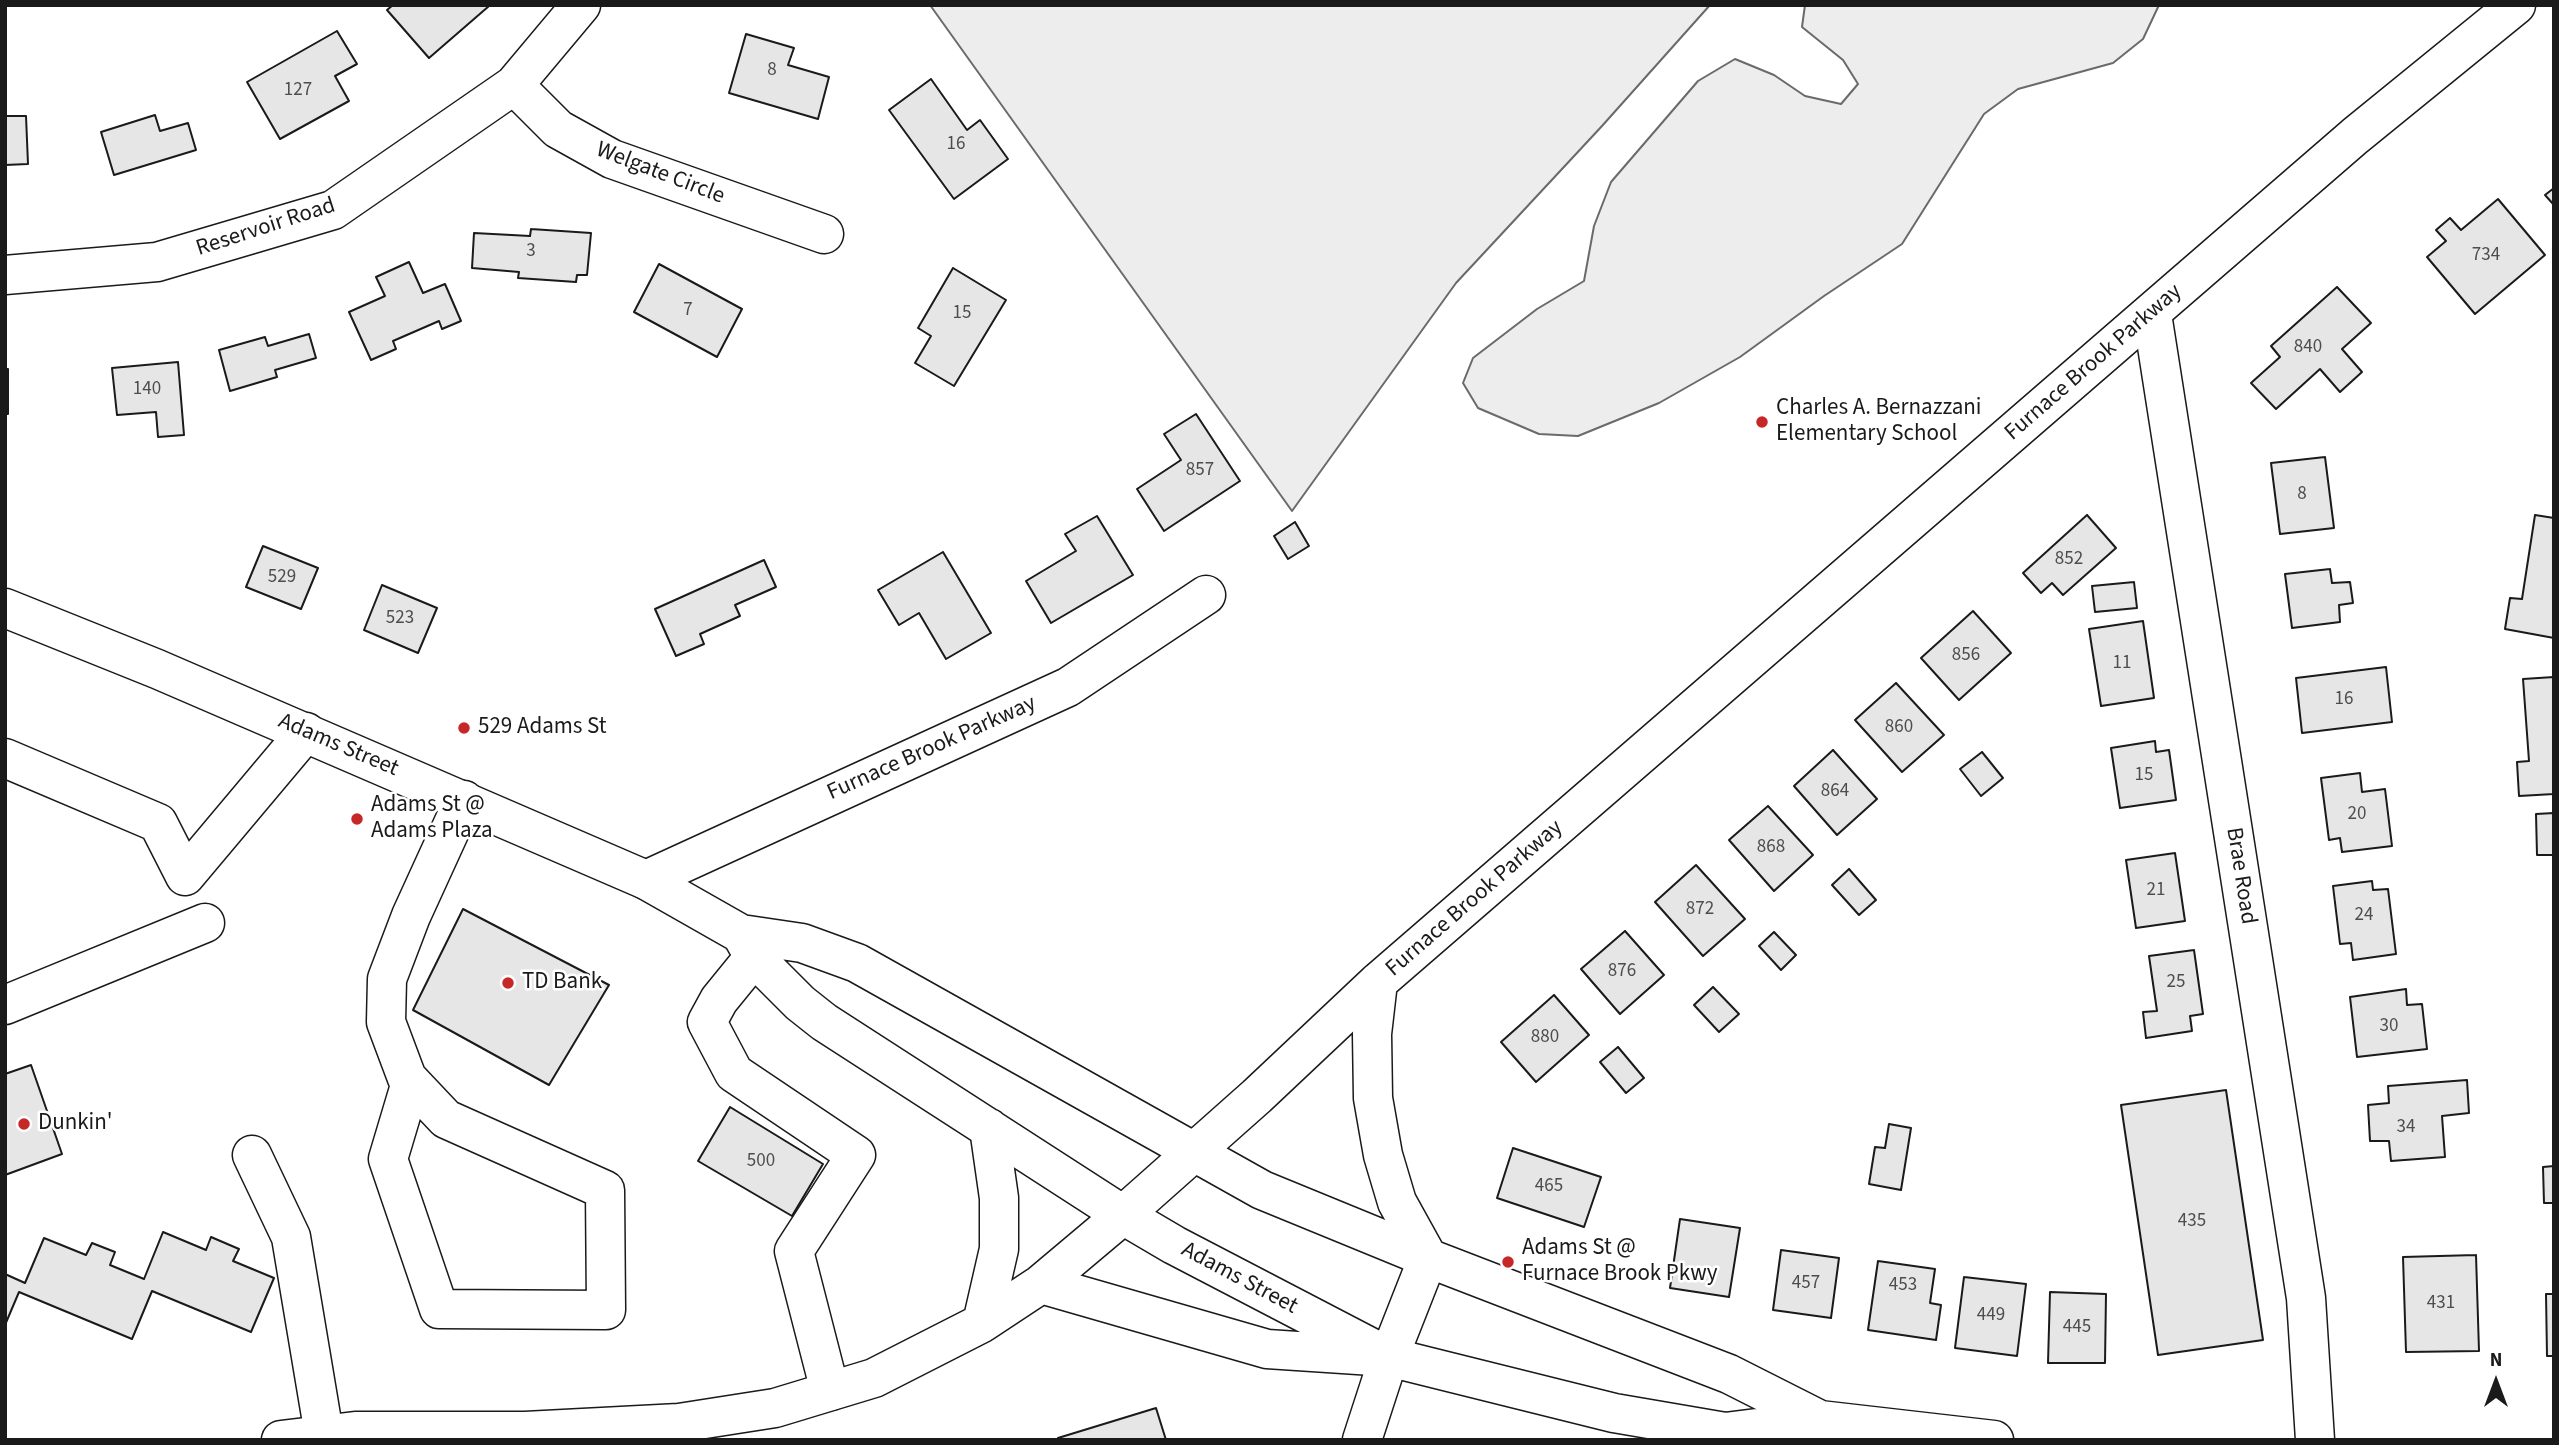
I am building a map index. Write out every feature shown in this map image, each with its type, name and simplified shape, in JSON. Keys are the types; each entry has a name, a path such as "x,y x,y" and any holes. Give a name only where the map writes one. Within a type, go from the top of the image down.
{"main road":[{"name":"Reservoir Road","path":"5,275 157,262 333,210 514,85 581,5"},
{"name":"Furnace Brook Parkway","path":"281,1440 355,1431 525,1431 679,1423 775,1408 874,1378 982,1323 1041,1283 1123,1215 1195,1153 1378,982 2355,136 2515,5"},
{"name":"Welgate Circle","path":"514,85 558,129 612,159 824,234"},
{"name":"Brae Road","path":"2152,314 2306,1298 2315,1440"},
{"name":"Furnace Brook Parkway","path":"646,880 1068,687 1206,595"},
{"name":"Adams Street","path":"5,608 157,669 646,880 747,946 800,1003 824,1022 1123,1215 1174,1245 1389,1357 1614,1413 1725,1432 1820,1420 1994,1440"},
{"path":"5,758 158,823 185,876 306,733"},
{"path":"411,1082 388,1159 439,1309 606,1310 605,1190 446,1119 411,1082 407,1078 386,1022 387,979 411,916 464,800"},
{"path":"5,1005 205,923"},
{"name":"Adams Street","path":"747,946 802,943 857,963 1262,1190 1428,1258 1729,1374 1820,1420"},
{"path":"747,946 707,1022 734,1073 856,1155 793,1251 830,1391"},
{"path":"1362,1440 1389,1357 1428,1258 1397,1202 1382,1155 1373,1098 1372,1034 1378,982"},
{"path":"982,1323 999,1250 999,1198 989,1128"},
{"path":"252,1155 291,1237 324,1434"},
{"path":"1041,1283 1267,1349 1389,1357"}],"shaded area":[{"path":"930,5 1710,5 1456,283 1292,511"},
{"path":"1805,5 2159,5 2143,39 2113,63 2018,89 1984,114 1902,244 1740,357 1659,403 1578,436 1539,434 1478,408 1463,383 1473,358 1537,309 1584,281 1594,226 1611,182 1698,81 1735,59 1774,75 1805,96 1841,104 1858,84 1843,60 1802,27"}],"building":[{"path":"393,5 489,6 429,58 387,10"},
{"path":"337,31 357,64 335,76 349,101 280,139 247,82"},
{"path":"746,34 794,48 788,65 829,77 818,119 729,93"},
{"path":"931,79 967,130 980,120 1008,159 954,199 889,110"},
{"path":"155,115 160,131 188,123 196,150 114,175 101,132"},
{"path":"5,116 26,116 28,164 5,165"},
{"path":"2554,188 2554,205 2545,195"},
{"path":"2498,199 2545,255 2475,314 2427,257 2446,241 2436,230 2450,218 2461,230"},
{"path":"531,229 591,233 587,275 577,275 576,282 518,278 519,272 472,268 474,233 530,236"},
{"path":"409,262 423,293 445,284 461,321 442,329 439,321 393,341 396,349 371,360 349,312 385,296 376,277"},
{"path":"659,264 742,309 717,357 634,312"},
{"path":"953,268 1006,300 954,386 915,363 931,336 918,328"},
{"path":"2337,287 2371,323 2342,349 2362,372 2340,392 2320,369 2276,409 2251,383 2280,357 2271,346"},
{"path":"309,334 316,358 275,370 277,377 230,391 219,350 265,337 268,346"},
{"path":"178,362 184,435 158,437 156,412 117,415 112,368"},
{"path":"5,369 8,369 8,414 5,414"},
{"path":"1196,414 1240,481 1164,531 1137,489 1181,460 1164,434"},
{"path":"2325,457 2334,528 2280,534 2271,463"},
{"path":"2087,515 2116,548 2063,595 2052,583 2041,593 2023,573"},
{"path":"2535,515 2554,518 2554,638 2505,629 2510,598 2522,599"},
{"path":"1097,516 1133,575 1051,623 1026,581 1076,551 1065,534"},
{"path":"1295,522 1309,546 1288,559 1274,536"},
{"path":"263,546 318,568 301,609 246,587"},
{"path":"943,552 991,633 946,659 919,613 899,625 878,590"},
{"path":"764,560 776,587 735,605 740,616 700,634 704,644 676,656 655,609"},
{"path":"2330,569 2332,583 2350,582 2353,603 2339,605 2340,622 2292,628 2285,574"},
{"path":"2134,582 2137,608 2095,612 2092,586"},
{"path":"382,585 437,608 418,653 364,630"},
{"path":"1973,611 2011,653 1959,700 1921,658"},
{"path":"2143,621 2154,698 2101,706 2089,629"},
{"path":"2386,667 2392,722 2302,733 2296,678"},
{"path":"2554,677 2554,794 2519,796 2517,762 2529,761 2523,679"},
{"path":"1896,683 1944,735 1902,772 1855,720"},
{"path":"2155,741 2156,752 2169,750 2176,800 2120,808 2111,748"},
{"path":"1833,750 1877,799 1837,835 1794,786"},
{"path":"1982,752 2003,778 1981,796 1960,769"},
{"path":"2360,773 2362,792 2385,789 2392,846 2342,852 2340,838 2329,840 2321,778"},
{"path":"1768,806 1813,855 1774,891 1729,840"},
{"path":"2554,813 2554,855 2537,855 2536,814"},
{"path":"2175,853 2185,921 2136,928 2126,860"},
{"path":"1696,865 1745,919 1703,956 1655,902"},
{"path":"1849,869 1876,900 1859,915 1832,885"},
{"path":"2372,881 2373,890 2388,889 2396,954 2353,960 2351,943 2340,944 2333,886"},
{"path":"463,909 609,985 549,1085 413,1010"},
{"path":"1625,931 1664,975 1620,1014 1581,969"},
{"path":"1774,932 1796,955 1781,970 1759,946"},
{"path":"2194,950 2203,1014 2190,1016 2192,1031 2146,1038 2143,1012 2157,1011 2149,956"},
{"path":"1713,987 1739,1014 1719,1032 1694,1005"},
{"path":"2406,989 2407,1005 2422,1004 2427,1049 2357,1057 2350,997"},
{"path":"1554,995 1589,1035 1536,1082 1501,1042"},
{"path":"1618,1047 1644,1078 1626,1093 1600,1062"},
{"path":"31,1065 62,1154 5,1175 5,1074"},
{"path":"2467,1080 2469,1113 2442,1116 2445,1157 2391,1161 2389,1141 2370,1141 2368,1105 2389,1103 2388,1086"},
{"path":"2226,1090 2263,1340 2158,1355 2121,1105"},
{"path":"730,1107 823,1164 792,1216 698,1161"},
{"path":"1889,1124 1911,1128 1901,1190 1869,1184 1875,1147 1885,1148"},
{"path":"1513,1148 1601,1177 1584,1227 1497,1198"},
{"path":"2554,1166 2554,1203 2544,1203 2543,1167"},
{"path":"1680,1219 1740,1228 1729,1297 1670,1288"},
{"path":"163,1232 206,1250 211,1237 239,1249 233,1261 274,1278 251,1332 152,1291 132,1339 19,1292 5,1325 5,1274 25,1283 44,1238 86,1255 92,1243 115,1252 110,1265 144,1279"},
{"path":"1781,1250 1839,1258 1831,1318 1773,1310"},
{"path":"2476,1255 2479,1351 2406,1352 2403,1257"},
{"path":"1878,1261 1935,1269 1930,1303 1941,1305 1936,1340 1868,1330"},
{"path":"1964,1277 2026,1284 2017,1356 1955,1348"},
{"path":"2050,1292 2106,1294 2105,1363 2048,1363"},
{"path":"2546,1294 2554,1294 2554,1356 2547,1356"},
{"path":"1156,1408 1166,1440 1058,1440 1058,1438"}],"place":[{"name":"Charles A. Bernazzani Elementary School","path":"1762,422"},
{"name":"529 Adams St","path":"464,728"},
{"name":"Adams St @ Adams Plaza","path":"357,819"},
{"name":"TD Bank","path":"508,983"},
{"name":"Dunkin'","path":"24,1124"},
{"name":"Adams St @ Furnace Brook Pkwy","path":"1508,1262"}]}
